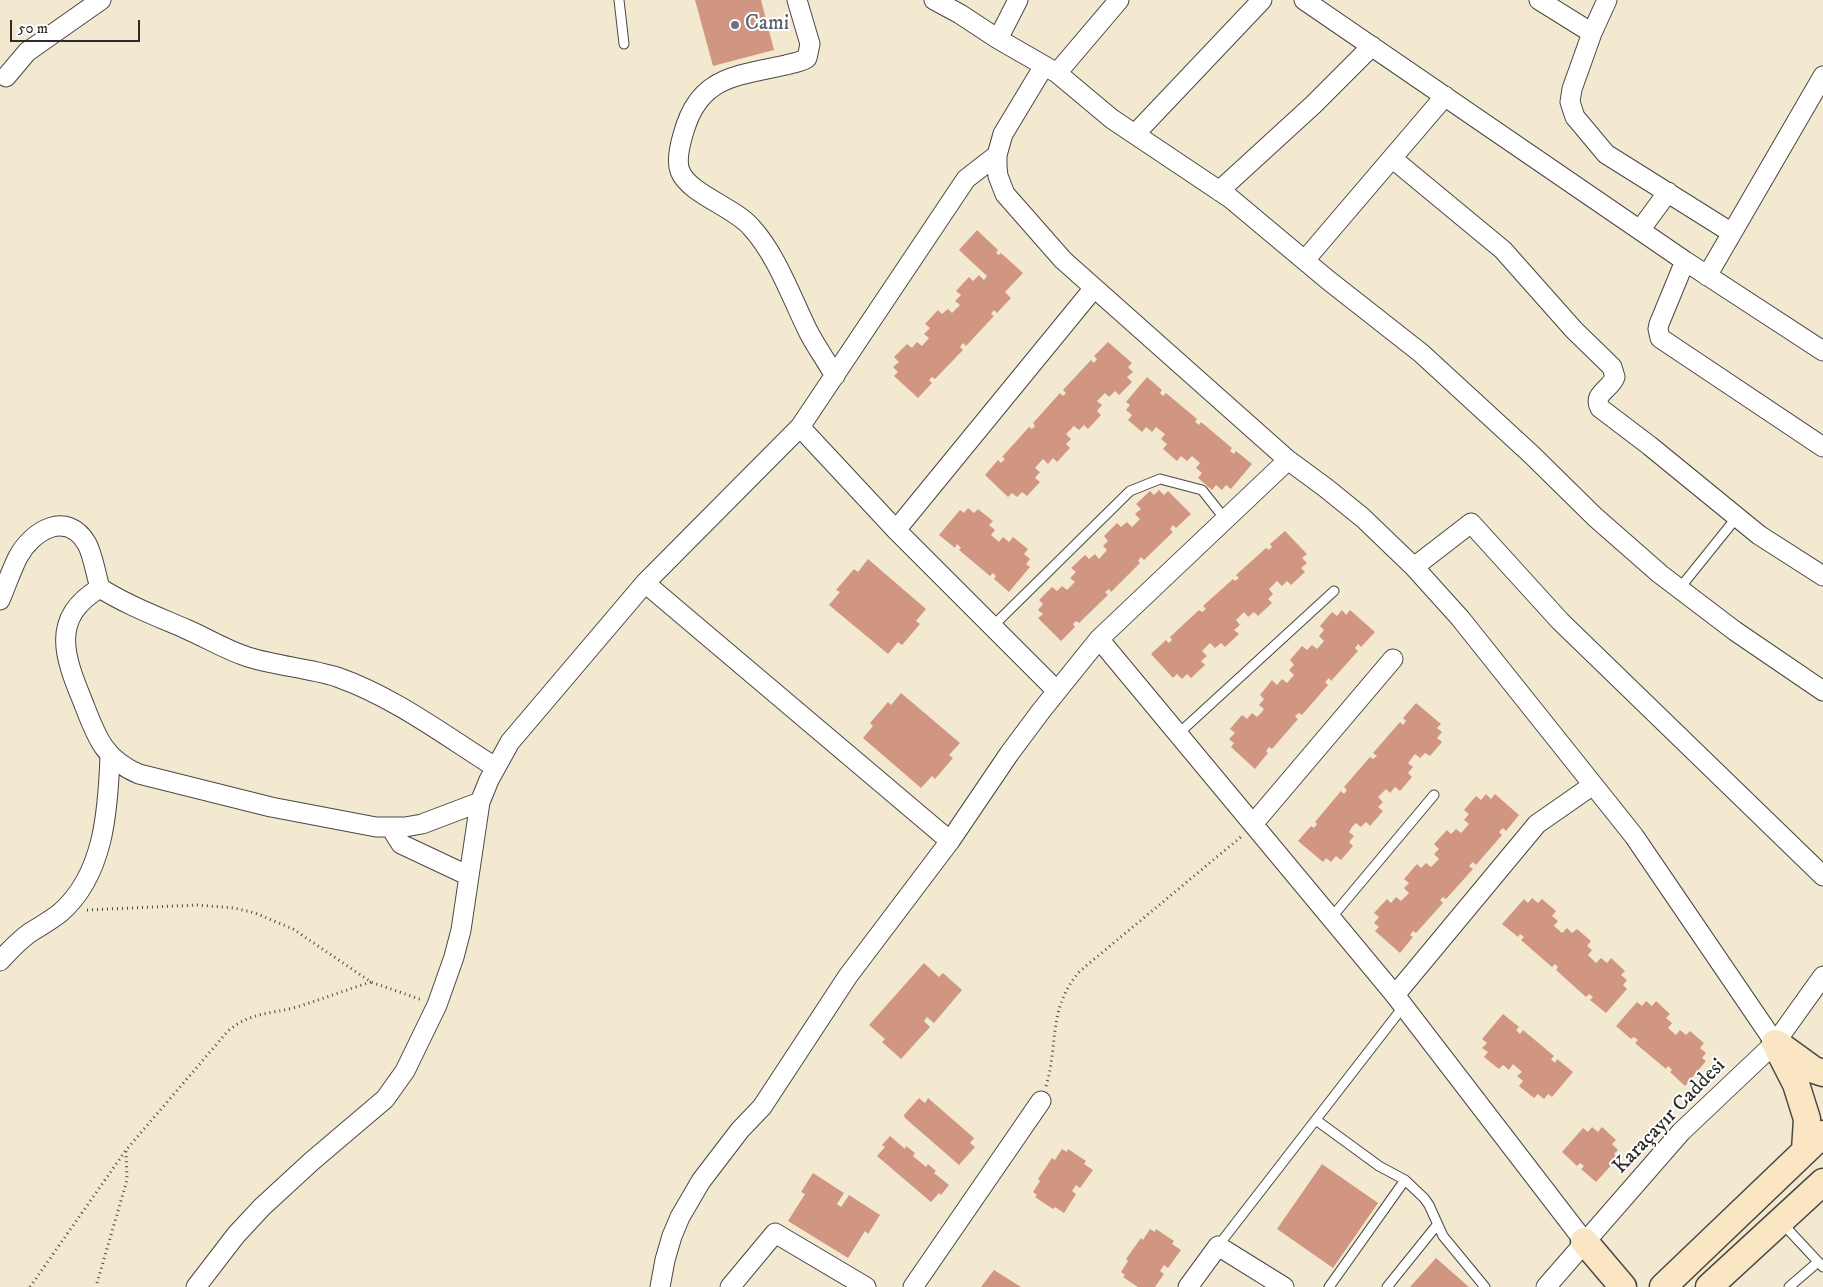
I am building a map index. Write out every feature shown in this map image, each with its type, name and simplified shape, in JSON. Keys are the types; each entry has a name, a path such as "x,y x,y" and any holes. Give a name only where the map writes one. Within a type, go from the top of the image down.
{"street":[{"path":"6,77 27,52 101,0"},
{"path":"797,0 810,44 807,58 732,78 713,87 696,103 681,143 678,162 680,172 685,180 750,225 764,243 811,336 835,376"},
{"path":"934,0 1051,69 1112,119 1266,226 1305,260 1421,353 1595,516 1679,589 1735,631 1823,691"},
{"path":"998,39 1018,0"},
{"path":"1119,0 1051,69 1003,134 997,155 998,176 1005,194 1063,260 1288,460 1363,518 1414,567 1460,618 1634,836 1776,1043 1796,1084 1814,1143 1663,1287"},
{"path":"1135,134 1262,0"},
{"path":"1304,0 1707,276 1823,352"},
{"path":"1539,0 1592,33"},
{"path":"1607,0 1592,33 1572,89 1570,102 1575,117 1606,154 1732,233"},
{"path":"1218,191 1313,105 1372,46"},
{"path":"1707,276 1823,76"},
{"path":"1305,260 1445,96"},
{"path":"196,1287 236,1235 262,1208 312,1161 385,1099 405,1071 437,1005 451,966 461,930 480,802 495,767 510,742 645,583 800,427 966,179 997,155"},
{"path":"1392,159 1504,250 1574,330 1612,367 1615,377 1614,381 1598,397 1597,402 1600,408 1650,446 1759,535 1823,576"},
{"path":"1640,230 1668,192"},
{"path":"1685,261 1658,329 1660,338 1823,447"},
{"path":"896,530 1094,288"},
{"path":"800,427 896,530 1057,691"},
{"path":"660,1287 672,1236 680,1217 701,1181 720,1155 762,1107 848,976 950,841 1009,754 1100,639 1288,460"},
{"path":"1414,567 1471,523 1560,621 1823,876"},
{"path":"0,600 18,557 25,548 45,529 56,525 69,527 87,544 100,588 133,607 188,630 230,651 269,663 320,673 365,689 391,702 495,767"},
{"path":"645,583 950,841"},
{"path":"100,588 82,601 70,619 65,640 66,653 68,666 96,736 110,756 128,770 210,793 323,818 376,827 390,828 422,824 480,802"},
{"path":"1100,639 1399,1001 1584,1241 1623,1287"},
{"path":"1253,824 1393,659"},
{"path":"0,961 30,932 61,912 84,884 98,853 107,808 110,756"},
{"path":"1399,1001 1537,824 1593,785"},
{"path":"390,828 401,844 469,876"},
{"name":"Karaçayır Caddesi","path":"1546,1287 1584,1241 1681,1132 1776,1043 1823,976"},
{"path":"1776,1043 1820,1068"},
{"path":"913,1287 1041,1101"},
{"path":"1709,1287 1823,1182"},
{"path":"730,1287 775,1233 866,1287"},
{"path":"1188,1287 1218,1246 1284,1287"}],"lane":[{"path":"619,0 624,44"},
{"path":"998,621 1130,491 1160,479 1202,490 1225,519"},
{"path":"1679,589 1737,516"},
{"path":"1178,734 1334,591"},
{"path":"1331,918 1434,795"},
{"path":"1218,1246 1316,1120 1399,1001"},
{"path":"1316,1120 1379,1166 1405,1180 1429,1205 1436,1225 1443,1236 1485,1287"},
{"path":"1329,1287 1405,1180"},
{"path":"1780,1221 1820,1264 1789,1287"},
{"path":"1387,1287 1436,1225"}],"path":[{"path":"1041,1101 1049,1078 1057,1015 1061,1001 1073,979 1080,971 1236,843 1253,824"},
{"path":"61,912 197,905 234,908 276,920 293,929 371,982 437,1005"},
{"path":"30,1287 126,1150 221,1038 235,1025 252,1016 294,1008 371,982"},
{"path":"97,1283 127,1180 126,1150"}],"building":[{"name":"Cami","path":"695,0 761,0 774,50 713,66"},
{"path":"977,230 998,250 996,253 999,255 1001,253 1023,273 1005,292 1011,298 997,313 994,310 991,314 994,316 966,346 963,343 960,347 963,350 935,379 932,377 929,380 932,383 918,398 894,376 898,372 893,367 899,362 894,357 907,344 912,348 917,342 922,346 929,338 924,334 930,328 925,324 938,310 942,314 948,309 952,313 960,305 955,301 961,295 956,291 969,277 973,281 979,275 984,280 987,276 959,250"},
{"path":"1108,342 1132,363 1128,367 1133,372 1127,377 1132,382 1119,395 1115,391 1109,397 1105,393 1097,401 1102,405 1097,411 1101,415 1088,429 1084,425 1079,430 1074,426 1066,434 1071,439 1066,444 1070,448 1057,462 1053,458 1048,464 1043,459 1035,468 1040,472 1035,478 1040,482 1027,496 1022,492 1017,497 1012,493 1008,497 985,475 998,460 1001,463 1005,459 1002,457 1029,427 1032,429 1035,426 1033,423 1060,393 1063,396 1066,393 1063,390 1091,360 1094,363 1097,359 1094,356"},
{"path":"1147,377 1162,390 1160,393 1163,396 1166,393 1197,419 1195,422 1199,425 1201,422 1232,448 1230,451 1234,454 1236,451 1252,464 1231,489 1226,485 1222,490 1216,485 1212,490 1198,478 1202,473 1196,468 1200,463 1192,456 1187,461 1181,456 1177,461 1163,449 1167,444 1161,439 1165,434 1156,427 1152,432 1146,427 1142,432 1128,420 1132,415 1126,410 1130,405 1126,402"},
{"path":"1159,490 1164,495 1168,491 1191,514 1176,528 1173,525 1170,529 1173,532 1144,560 1141,557 1138,561 1140,563 1111,592 1109,589 1105,592 1108,595 1079,623 1076,621 1073,624 1075,627 1061,641 1038,618 1043,614 1038,610 1043,604 1039,600 1052,587 1057,591 1062,586 1067,590 1075,582 1070,578 1076,572 1071,568 1085,555 1089,559 1095,554 1099,559 1107,550 1103,546 1108,541 1104,536 1117,523 1121,527 1127,522 1132,527 1140,519 1135,514 1141,509 1136,504 1150,491 1154,495"},
{"path":"968,508 974,513 978,509 993,521 989,525 995,530 991,535 999,542 1003,537 1009,542 1013,537 1028,549 1024,554 1030,559 1026,564 1030,567 1009,592 994,579 996,576 993,573 990,576 959,550 961,548 957,544 955,548 939,535 960,510 964,513"},
{"path":"1285,531 1307,554 1302,558 1307,563 1301,568 1305,572 1291,585 1287,581 1282,586 1277,581 1269,589 1273,594 1268,599 1272,603 1258,616 1254,612 1248,617 1244,612 1236,620 1240,625 1234,630 1239,634 1225,647 1221,643 1215,648 1210,643 1202,651 1207,656 1201,661 1205,665 1191,678 1187,674 1182,679 1177,674 1173,678 1151,654 1166,640 1169,643 1172,640 1170,637 1199,610 1202,612 1206,609 1203,606 1233,579 1235,581 1239,578 1236,575 1266,548 1269,550 1272,547 1270,544"},
{"path":"868,559 926,609 916,621 920,624 902,645 898,642 888,654 829,605 840,592 836,590 854,569 858,572"},
{"path":"1342,610 1346,615 1350,610 1375,632 1361,647 1358,644 1355,648 1358,651 1331,681 1329,678 1325,682 1328,685 1302,715 1299,713 1295,716 1298,719 1272,749 1269,747 1266,751 1268,753 1255,769 1231,747 1234,743 1229,739 1235,733 1230,729 1242,715 1247,719 1252,713 1257,717 1261,713 1264,709 1259,705 1264,699 1260,695 1272,680 1277,685 1282,679 1287,683 1294,675 1289,670 1294,665 1290,660 1302,646 1307,650 1312,645 1317,649 1324,641 1319,636 1324,630 1320,626 1332,612 1337,616"},
{"path":"901,693 960,743 949,755 953,758 935,779 932,776 921,788 863,738 873,726 870,723 888,702 891,705"},
{"path":"1416,703 1441,724 1437,728 1442,732 1437,738 1442,742 1430,756 1425,753 1420,758 1415,754 1408,763 1413,767 1408,773 1412,777 1400,791 1395,787 1390,793 1386,789 1378,797 1383,802 1378,807 1383,811 1370,826 1366,822 1361,827 1356,823 1352,827 1349,832 1354,836 1349,842 1353,846 1341,860 1336,856 1331,862 1326,858 1323,862 1298,841 1311,826 1314,828 1317,824 1315,822 1341,791 1344,794 1347,790 1344,787 1370,757 1373,759 1377,756 1373,753 1400,722 1403,725 1406,721 1403,718"},
{"path":"1486,794 1491,799 1495,794 1519,815 1506,831 1503,828 1499,832 1502,835 1476,865 1473,862 1469,866 1473,869 1446,899 1443,897 1440,900 1443,903 1416,933 1413,931 1410,935 1413,937 1400,953 1375,931 1379,927 1374,923 1379,917 1374,913 1387,899 1391,903 1396,897 1401,901 1409,893 1404,888 1409,883 1404,879 1417,864 1421,868 1426,863 1431,867 1439,859 1434,854 1439,849 1434,844 1447,830 1451,834 1456,829 1461,833 1469,824 1464,820 1469,814 1464,810 1476,796 1481,800"},
{"path":"1532,898 1538,903 1542,899 1556,911 1552,916 1558,921 1554,926 1562,933 1567,928 1572,933 1577,929 1591,941 1587,946 1592,950 1588,955 1596,963 1601,958 1607,963 1611,958 1625,971 1621,975 1627,980 1623,985 1627,989 1606,1013 1590,1000 1593,997 1589,994 1586,997 1556,970 1558,967 1555,964 1552,967 1521,940 1524,937 1520,934 1518,937 1502,924 1524,899 1528,903"},
{"path":"924,963 939,977 943,973 962,990 934,1023 927,1017 924,1021 930,1027 901,1059 882,1042 885,1039 869,1025"},
{"path":"1646,1001 1652,1006 1656,1001 1670,1014 1666,1018 1672,1023 1668,1028 1676,1035 1680,1030 1686,1035 1690,1031 1704,1043 1700,1048 1706,1053 1702,1058 1706,1061 1685,1086 1670,1072 1672,1070 1668,1066 1666,1069 1635,1043 1638,1040 1634,1037 1631,1039 1616,1026 1637,1002 1642,1006"},
{"path":"1503,1014 1519,1027 1516,1030 1520,1034 1523,1030 1554,1056 1551,1059 1555,1063 1557,1059 1573,1072 1552,1097 1548,1094 1544,1099 1538,1094 1534,1098 1519,1086 1523,1081 1517,1076 1522,1072 1513,1064 1509,1070 1503,1065 1499,1069 1484,1057 1488,1052 1482,1048 1487,1043 1482,1039"},
{"path":"919,1098 925,1103 928,1098 974,1138 970,1143 975,1147 959,1165 905,1118 904,1115"},
{"path":"1592,1127 1598,1132 1602,1127 1616,1140 1612,1144 1618,1150 1614,1154 1618,1158 1596,1182 1581,1169 1584,1166 1580,1163 1577,1166 1562,1152 1583,1128 1588,1132"},
{"path":"890,1136 905,1149 906,1146 915,1153 913,1156 926,1167 928,1164 936,1171 934,1173 949,1185 941,1195 939,1193 931,1202 877,1156 885,1147 882,1145"},
{"path":"1062,1149 1067,1152 1068,1149 1086,1161 1084,1164 1093,1170 1080,1188 1076,1185 1072,1191 1076,1194 1064,1213 1055,1207 1053,1209 1035,1197 1037,1195 1033,1192 1040,1181 1038,1179 1052,1158 1055,1160"},
{"path":"1322,1164 1378,1203 1333,1268 1277,1229"},
{"path":"813,1173 844,1193 837,1204 841,1207 849,1195 880,1215 868,1234 865,1231 848,1258 788,1221 805,1194 801,1192"},
{"path":"1150,1229 1155,1232 1156,1229 1174,1241 1172,1244 1181,1250 1168,1268 1164,1265 1160,1271 1164,1274 1155,1287 1138,1287 1123,1277 1125,1275 1121,1272 1128,1261 1126,1259"},
{"path":"1436,1258 1469,1287 1410,1287"},
{"path":"994,1270 1021,1287 981,1287"}],"place":[{"name":"Cami","path":"735,25"}]}
